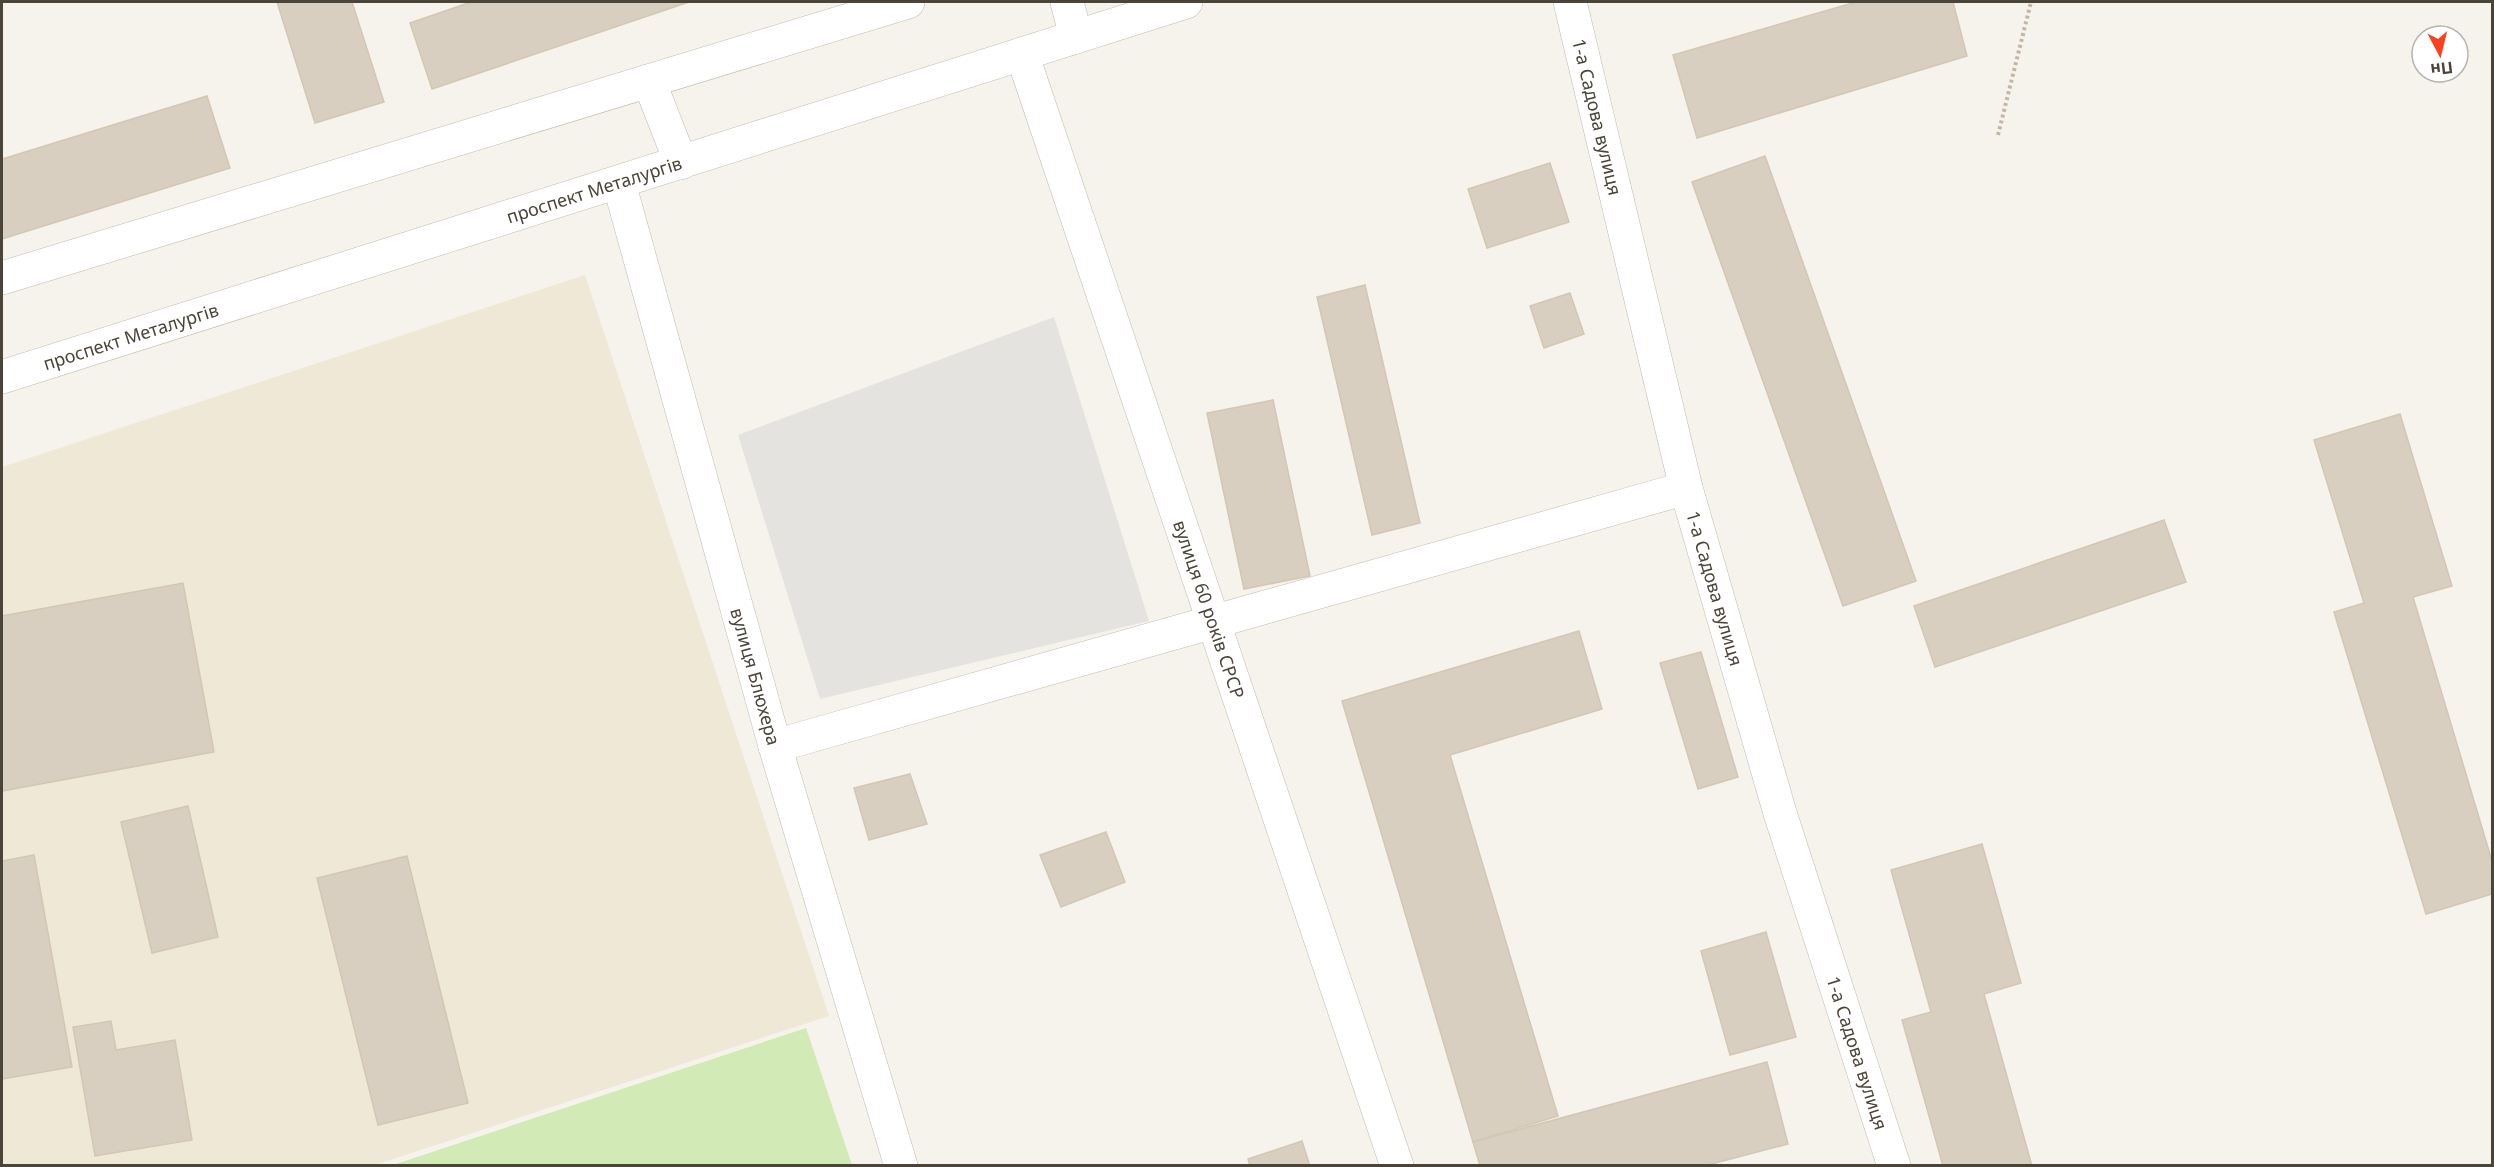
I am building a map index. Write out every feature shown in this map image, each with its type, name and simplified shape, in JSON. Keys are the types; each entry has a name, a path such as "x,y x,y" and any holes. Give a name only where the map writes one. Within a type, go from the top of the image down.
{"street":[{"path":"2,278 908,2"},
{"path":"1067,2 1076,37"},
{"name":"проспект Металургів","path":"2,377 1186,2"},
{"name":"1-а Садова вулиця","path":"1570,2 1686,488 1780,813 1894,1166"},
{"name":"вулиця 60 років СРСР","path":"1022,54 1397,1166"},
{"path":"649,81 681,163"},
{"name":"вулиця Блюхера","path":"619,183 775,746 901,1166"},
{"path":"775,746 1686,488"}],"path":[{"path":"1998,135 2031,2"}],"shaded area":[{"path":"585,275 829,1016 375,1165 2,1165 2,467"},
{"path":"1054,317 1149,621 820,699 738,435"}],"green space":[{"path":"806,1028 852,1165 393,1165"}],"building":[{"path":"277,2 352,2 384,102 315,123"},
{"path":"471,2 689,2 432,89 410,23"},
{"path":"1856,2 1953,2 1967,56 1697,138 1673,55"},
{"path":"207,96 230,168 2,239 2,159"},
{"path":"1765,156 1916,581 1843,606 1692,182"},
{"path":"1550,163 1569,222 1487,248 1468,189"},
{"path":"1365,285 1420,523 1372,535 1317,297"},
{"path":"1570,293 1584,334 1544,348 1530,306"},
{"path":"1273,400 1310,576 1244,589 1207,413"},
{"path":"2400,414 2452,586 2413,597 2492,861 2492,894 2426,914 2334,612 2364,603 2314,440"},
{"path":"2164,520 2186,582 1935,667 1914,606"},
{"path":"183,583 214,752 2,791 2,616"},
{"path":"1579,631 1602,709 1450,755 1558,1116 1473,1142 1342,701"},
{"path":"1701,652 1738,777 1698,789 1660,663"},
{"path":"910,774 927,824 869,840 854,788"},
{"path":"188,806 218,937 152,953 121,822"},
{"path":"1106,832 1125,882 1061,907 1040,855"},
{"path":"1982,844 2021,983 1984,994 2032,1166 1943,1166 1902,1020 1931,1012 1891,870"},
{"path":"34,855 72,1067 2,1079 2,861"},
{"path":"407,856 468,1103 378,1125 317,878"},
{"path":"1766,932 1796,1037 1730,1055 1701,951"},
{"path":"111,1021 116,1050 175,1040 192,1140 95,1156 73,1027"},
{"path":"1767,1062 1788,1144 1704,1166 1480,1166 1473,1142"},
{"path":"1302,1141 1310,1166 1250,1166 1248,1159"}]}
